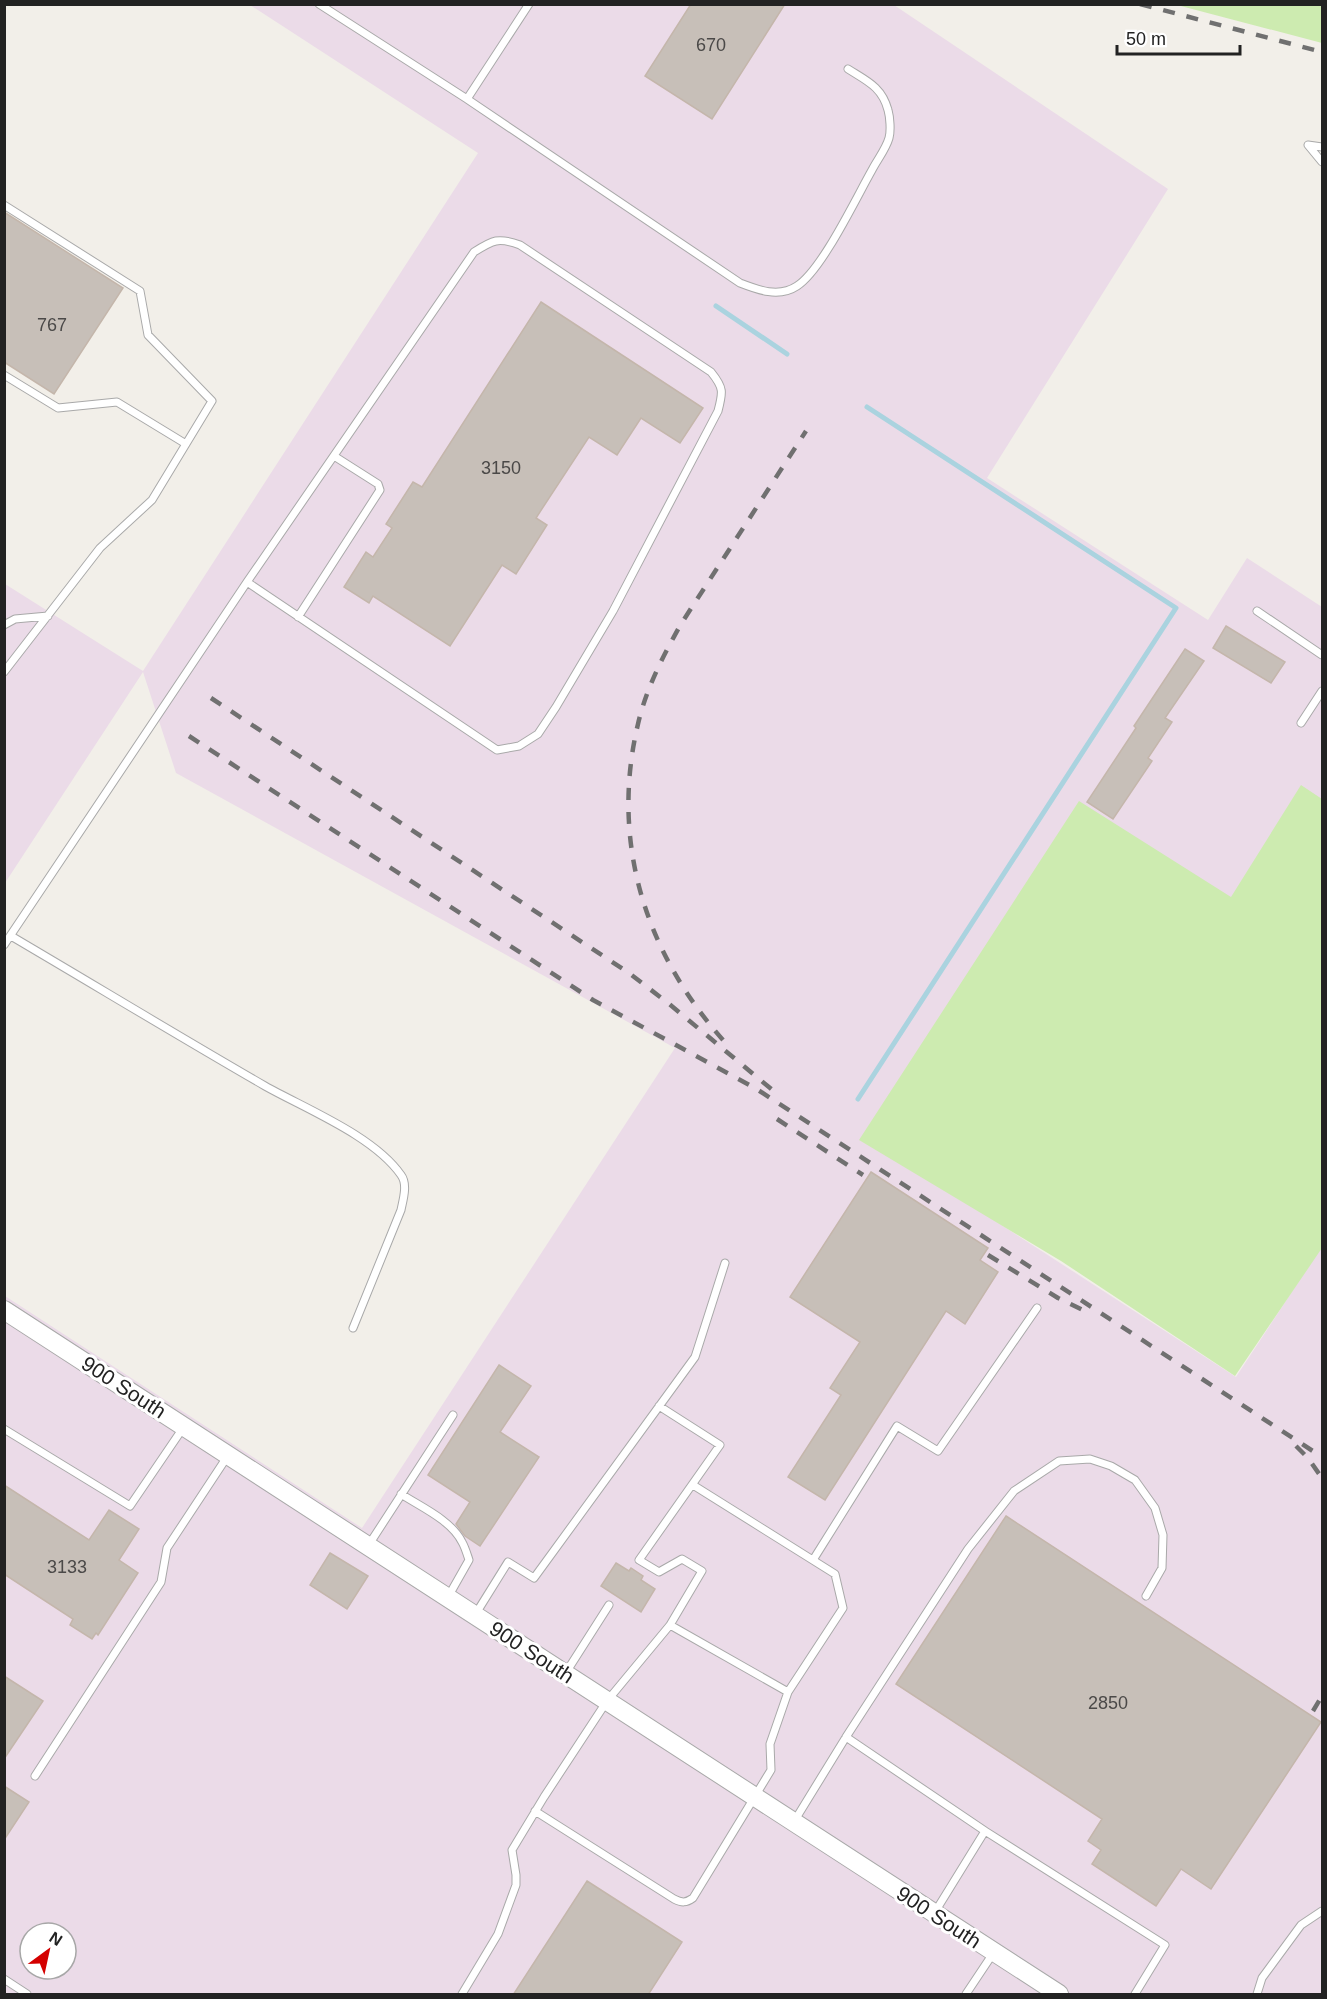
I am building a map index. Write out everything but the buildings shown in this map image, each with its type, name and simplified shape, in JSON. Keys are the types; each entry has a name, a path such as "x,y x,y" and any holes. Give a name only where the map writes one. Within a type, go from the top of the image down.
{"street":[{"name":"900 South","path":"4,1310 1059,1995"}],"lane":[{"path":"319,4 467,99 740,283 759,291 777,292 796,287 812,272 844,220 890,136 888,112 882,93 870,82 848,69"},
{"path":"467,99 529,4"},
{"path":"1323,147 1308,145 1323,162"},
{"path":"4,205 140,291 148,335 212,400 152,500 100,548 4,672"},
{"path":"4,945 247,582 474,252 504,239 520,245 711,372 721,384 718,411 613,611 538,734 519,746 497,750 247,582"},
{"path":"4,375 58,408 117,402 186,444"},
{"path":"298,617 380,490 378,484 334,456"},
{"path":"1257,612 1323,655"},
{"path":"4,625 15,620 48,616"},
{"path":"1301,723 1323,691"},
{"path":"11,936 267,1086 344,1127 381,1154 403,1176 405,1191 401,1210 353,1329"},
{"path":"475,1615 508,1562 534,1578 695,1357 725,1263"},
{"path":"813,1560 897,1426 938,1451 1037,1308"},
{"path":"462,1995 501,1927 516,1884 512,1850 607,1701 670,1625 702,1571 682,1559 659,1572 639,1560 720,1445 659,1406"},
{"path":"368,1546 453,1415"},
{"path":"4,1429 130,1506 184,1426"},
{"path":"35,1776 161,1582 167,1548 228,1455"},
{"path":"793,1822 846,1737 981,1533 1014,1491 1059,1461 1090,1459 1111,1466 1135,1480 1155,1508 1163,1535 1162,1568 1146,1596"},
{"path":"535,1811 682,1903 693,1898 771,1770 770,1744 788,1692 843,1608 835,1574 693,1485"},
{"path":"401,1494 443,1521 456,1532 463,1543 469,1560 448,1597"},
{"path":"565,1674 609,1605"},
{"path":"670,1625 788,1692"},
{"path":"846,1737 1165,1946 1135,1995"},
{"path":"934,1913 985,1830"},
{"path":"1257,1995 1262,1978 1301,1925 1323,1911"},
{"path":"966,1995 994,1952"},
{"path":"4,1979 27,1995"}],"shaded area":[{"path":"250,5 894,5 1168,189 987,478 1208,620 1247,558 1322,607 1322,896 875,1143 1236,1377 1322,1246 1322,1994 5,1994 5,1296 362,1528 675,1048 176,773 143,672 5,883 5,584 143,671 478,153"}],"green space":[{"path":"1177,5 1322,5 1322,43"},
{"path":"1301,785 1322,799 1322,1248 1235,1376 1061,1261 859,1140 1079,801 1231,897"}],"waterway":[{"path":"716,306 787,354"},
{"path":"858,1099 1176,608 867,407"}],"railway":[{"path":"1140,4 1322,52"},
{"path":"723,1040 696,1006 673,970 654,932 641,893 632,852 628,810 630,768 641,711 650,685 668,648 681,624 806,431"},
{"path":"211,698 629,973 776,1093"},
{"path":"189,736 593,1000 755,1088 1322,1457"},
{"path":"777,1119 863,1175"},
{"path":"988,1255 1058,1298 1089,1313"},
{"path":"1296,1446 1322,1478"},
{"path":"1313,1711 1322,1696"}]}
